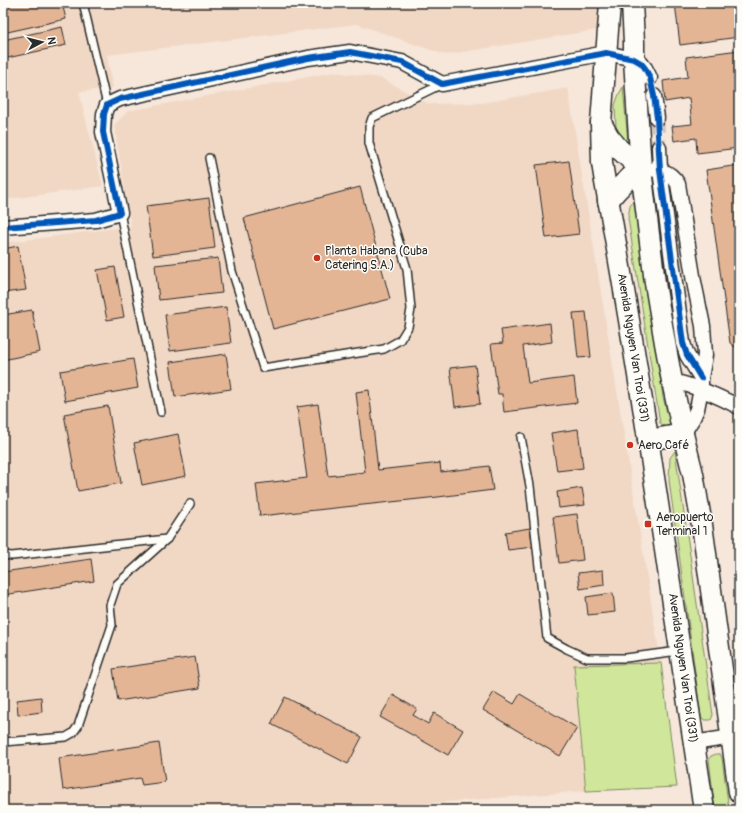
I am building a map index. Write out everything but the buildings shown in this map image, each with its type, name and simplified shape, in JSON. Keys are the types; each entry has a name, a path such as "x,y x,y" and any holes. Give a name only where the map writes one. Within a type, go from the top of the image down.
{"main road":[{"name":"Avenida Nguyen Van Troi (331)","path":"610,3 601,124 602,163 648,440 704,810"},
{"path":"632,3 634,59 651,170 655,283 672,381 693,474 702,525 735,737 739,792"},
{"path":"601,124 619,149 651,170"},
{"path":"608,201 624,182 651,170"},
{"path":"648,440 683,434"}],"street":[{"path":"3,227 96,220 120,213 103,132 104,114 107,105 120,99 308,58 350,52 402,62 442,84 606,53 634,59 641,63 650,78"},
{"path":"654,96 657,118"},
{"path":"659,147 651,170 683,342 687,355 701,383 739,407"},
{"path":"651,170 668,173 678,184 694,282 703,326 705,355 697,409 683,434"},
{"path":"672,381 686,384 701,383"},
{"path":"693,743 735,737"}],"lane":[{"path":"84,3 107,105"},
{"path":"209,158 232,271 263,368 384,349 400,340 408,327 411,309 407,269 369,143 369,127 372,118 442,84"},
{"path":"120,213 161,412"},
{"path":"521,437 530,486 547,638 566,650 587,658 626,658 680,651"},
{"path":"3,742 66,737 73,733 78,726 112,625 110,605 117,584 167,539 190,504"},
{"path":"3,555 12,556 167,539"}],"shaded area":[{"path":"3,3 600,3 603,29 445,55 357,24 107,55 113,88 79,92 103,186 3,200"},
{"path":"334,72 381,78 429,104 482,103 568,88 661,663 574,665 586,791 346,810 3,810 3,243 131,226 114,125 128,111"}],"green space":[{"path":"623,87 628,142 627,151 616,130 615,105"},
{"path":"634,201 663,397 667,412 671,418 671,424 666,427 660,423 628,218 630,206"},
{"path":"675,451 713,715 711,720 704,720 701,716 669,480 670,458"},
{"path":"661,663 677,787 586,791 574,665"},
{"path":"720,754 722,758 729,810 715,810 709,759 711,756"}],"tunnel":[{"path":"657,118 659,147"}],"cycle path":[{"path":"3,227 96,220 120,213 103,132 104,114 107,105 120,99 308,58 350,52 402,62 442,84 606,53 634,59 641,63 645,68 650,78 654,96 657,118 660,170 683,343 687,355 701,378"}],"place":[{"name":"Planta Habana (Cuba Catering S.A.)","path":"317,258"},
{"name":"Aero Café","path":"630,445"},
{"name":"Aeropuerto Terminal 1","path":"648,524"}]}
